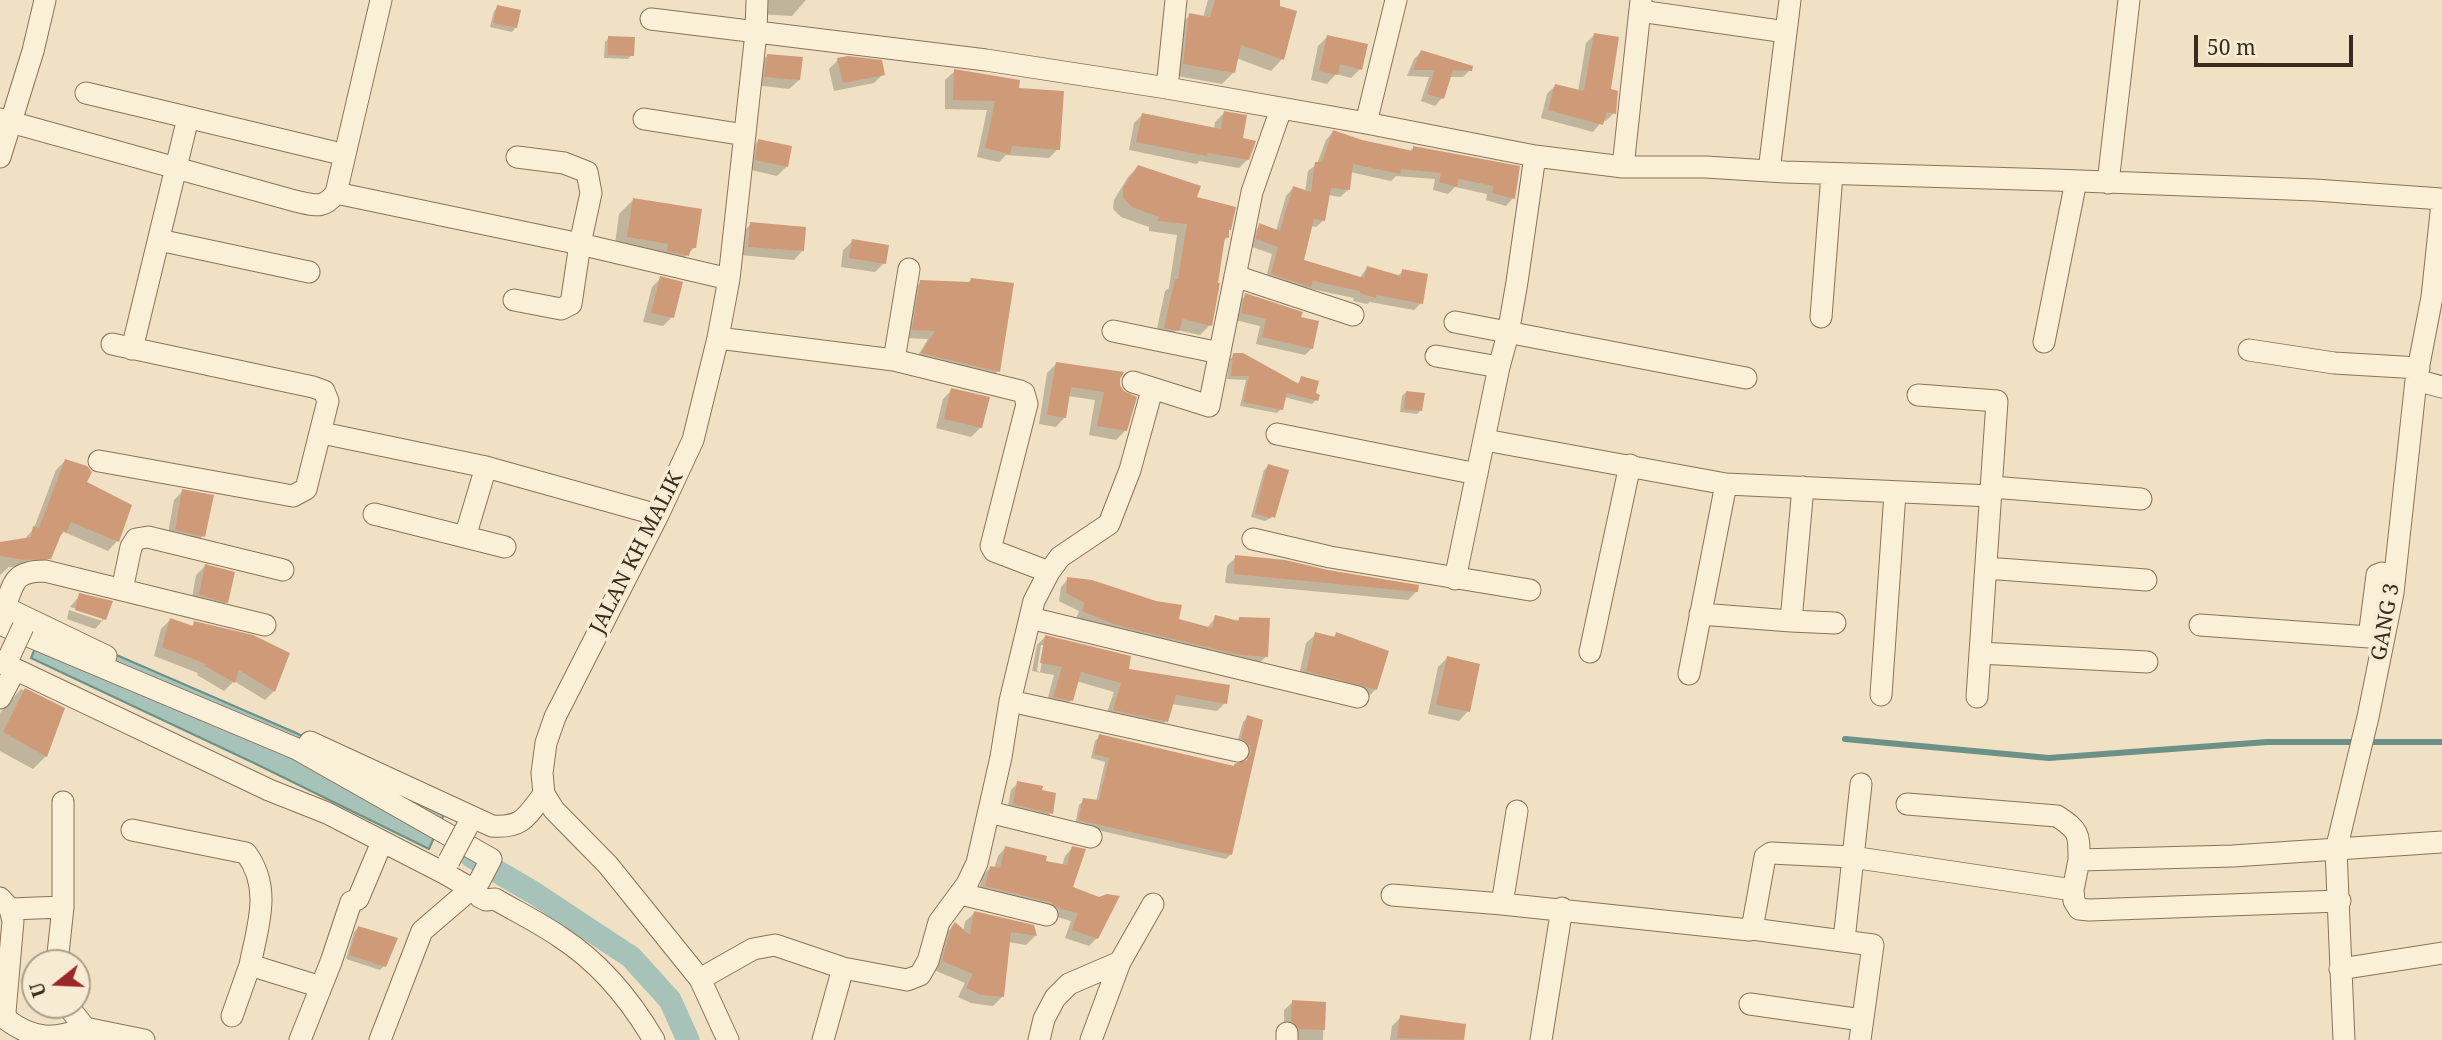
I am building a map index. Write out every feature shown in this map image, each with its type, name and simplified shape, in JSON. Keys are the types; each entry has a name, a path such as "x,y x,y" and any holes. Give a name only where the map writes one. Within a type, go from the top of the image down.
{"street":[{"path":"0,157 5,120 33,51 44,0"},
{"path":"5,120 311,205 322,205 329,202 336,193 381,0"},
{"name":"JALAN KH MALIK","path":"544,794 542,772 545,743 555,717 694,440 729,279 756,33 757,0"},
{"path":"1167,88 1176,0"},
{"path":"1366,123 1396,0"},
{"path":"1769,171 1790,0"},
{"path":"2108,183 2129,0"},
{"path":"1623,167 1640,6 1786,32"},
{"path":"651,19 986,60 1167,88 1535,156 1623,167 1706,167 1832,174 2315,190 2442,201"},
{"path":"86,93 333,152"},
{"path":"700,979 753,948 764,945 788,947 843,968 907,980 920,975 928,961 939,922 961,894 977,863 1010,701 1034,601 1060,557 1109,523 1130,470 1142,386 1209,406 1252,192 1281,109"},
{"path":"99,461 293,496 306,489 322,433 328,401 324,391 122,347 159,240 188,118"},
{"path":"644,119 745,135"},
{"path":"1455,579 1508,334 1535,156"},
{"path":"514,300 561,309 568,307 573,297 580,244 591,193 587,172 564,163 517,157"},
{"path":"1821,317 1832,174"},
{"path":"2045,342 2076,181"},
{"path":"336,193 580,244 729,279"},
{"name":"GANG 3","path":"2344,1040 2336,850 2368,717 2394,575 2418,374 2435,316 2442,201"},
{"path":"159,240 310,272"},
{"path":"894,360 909,269"},
{"path":"1235,276 1353,315"},
{"path":"1455,322 1746,378"},
{"path":"1114,331 1220,353"},
{"path":"718,338 894,360 1014,388 1024,393 1027,404 991,546 995,551 1049,572"},
{"path":"2249,351 2418,374 2442,387"},
{"path":"1436,356 1499,367"},
{"path":"1918,395 1997,401 1976,697"},
{"path":"322,433 486,467 658,515"},
{"path":"1277,434 1477,474"},
{"path":"1485,440 1726,484 1895,493 1992,492 2141,499"},
{"path":"1590,652 1630,465"},
{"path":"465,537 486,467"},
{"path":"1689,674 1726,484"},
{"path":"1791,621 1803,487"},
{"path":"1881,695 1895,493"},
{"path":"374,514 505,547"},
{"path":"122,590 131,547 136,540 148,537 283,570"},
{"path":"1253,539 1331,557 1530,590"},
{"path":"1986,568 2146,580"},
{"path":"2,612 16,579 32,571 44,571 265,625"},
{"path":"2200,625 2369,637 2377,575 2394,575"},
{"path":"2,612 243,711 470,822 512,827 524,821 544,794 554,810 608,865 700,979 728,1040"},
{"path":"2,612 297,749 491,859 479,882 422,931 380,1040"},
{"path":"1700,614 1835,623"},
{"path":"1030,618 1358,697"},
{"path":"0,698 8,663 25,622"},
{"path":"1980,653 2147,662"},
{"path":"8,663 269,790 327,813 382,842 447,867 481,897 486,900 495,899 562,938 599,969 639,1014 654,1040"},
{"path":"1010,701 1238,751"},
{"path":"1844,940 1861,785"},
{"path":"58,949 63,907 62,802"},
{"path":"1907,804 2057,816 2079,833 2079,860 2073,890 2074,901 2079,909 2340,901"},
{"path":"1502,904 1517,811"},
{"path":"989,812 1091,837"},
{"path":"447,867 470,822"},
{"path":"132,830 246,853 256,866 262,886 261,911 250,965 232,1016"},
{"path":"300,1040 351,902 358,899 382,842"},
{"path":"2079,860 2336,850 2442,842"},
{"path":"1752,929 1768,854 1852,857 2073,890"},
{"path":"961,894 1047,915"},
{"path":"1392,894 1562,908 1844,940 1867,943 1874,947 1861,1030 1750,1004"},
{"path":"63,907 5,904 13,921 5,1012 7,1020 29,1035 56,1038 84,1034 144,1040"},
{"path":"1091,1040 1120,962 1153,904"},
{"path":"1541,1040 1562,908"},
{"path":"2340,969 2442,953"},
{"path":"1039,1040 1044,1019 1062,989 1120,962"},
{"path":"250,965 321,987"},
{"path":"823,1040 843,968"}],"water":[{"path":"45,624 294,732 448,805 429,849 31,658"}],"building":[{"path":"1215,0 1280,0 1280,6 1297,11 1284,60 1241,45 1235,73 1183,64 1189,13 1210,17"},
{"path":"497,5 521,10 517,28 493,23"},
{"path":"1594,33 1619,37 1611,89 1618,91 1616,114 1607,112 1603,125 1548,110 1555,84 1584,91"},
{"path":"1327,35 1368,44 1362,70 1340,64 1338,75 1319,71"},
{"path":"608,36 635,37 634,56 608,55"},
{"path":"1421,50 1473,66 1472,71 1453,70 1444,99 1427,94 1435,70 1413,70"},
{"path":"767,54 803,57 800,80 764,77"},
{"path":"848,56 882,60 885,75 843,83 837,58"},
{"path":"954,69 1020,80 1019,88 1064,91 1060,150 1012,146 1010,154 985,148 995,101 953,100"},
{"path":"1224,111 1247,115 1243,138 1256,141 1249,160 1208,153 1207,156 1136,142 1142,113 1221,129"},
{"path":"1333,130 1362,140 1413,151 1413,146 1520,166 1515,199 1492,193 1494,186 1459,179 1457,187 1439,182 1441,173 1401,169 1400,174 1353,164 1350,190 1331,188 1325,221 1314,219 1304,260 1364,278 1367,266 1401,276 1402,269 1428,274 1423,304 1377,295 1376,298 1360,291 1313,281 1311,287 1271,274 1278,247 1256,239 1259,223 1280,231 1293,186 1311,192 1315,162 1322,162"},
{"path":"758,139 792,146 788,167 755,160"},
{"path":"1138,165 1201,186 1197,197 1236,207 1229,238 1225,237 1212,326 1183,319 1179,331 1164,328 1175,279 1178,279 1187,224 1158,221 1159,217 1132,207 1123,198 1123,188"},
{"path":"633,198 702,209 696,248 691,248 689,256 667,251 668,244 627,237"},
{"path":"750,222 806,227 804,251 748,247"},
{"path":"852,239 889,245 886,264 849,258"},
{"path":"660,276 683,282 674,318 651,313"},
{"path":"971,278 1014,283 1000,372 921,353 935,331 912,330 920,280 970,282"},
{"path":"1245,293 1303,312 1301,317 1319,321 1313,349 1262,337 1266,319 1241,313"},
{"path":"1233,353 1243,353 1299,384 1301,376 1319,381 1316,393 1320,395 1318,401 1287,393 1283,410 1243,402 1249,376 1231,376"},
{"path":"1056,362 1124,372 1120,385 1124,391 1137,397 1127,431 1097,426 1104,392 1071,387 1066,418 1047,415"},
{"path":"951,388 990,397 982,428 944,419"},
{"path":"1406,391 1425,393 1422,411 1404,409"},
{"path":"65,459 87,466 92,472 87,482 132,505 119,542 71,522 66,533 63,530 51,559 25,560 0,556 0,542 31,537 33,526 39,528"},
{"path":"1268,464 1289,470 1275,518 1255,513"},
{"path":"182,489 214,495 205,537 175,530"},
{"path":"1235,555 1285,560 1419,585 1418,592 1234,574"},
{"path":"205,564 235,572 228,603 199,595"},
{"path":"1067,577 1092,580 1156,601 1182,605 1179,619 1212,628 1215,615 1239,621 1239,617 1270,618 1268,657 1240,655 1116,625 1082,611 1085,603 1066,593"},
{"path":"79,593 113,601 106,620 75,610"},
{"path":"170,618 193,626 194,621 253,635 290,653 275,692 239,670 235,683 205,666 206,664 162,647"},
{"path":"1315,632 1335,637 1336,632 1389,651 1377,690 1306,671"},
{"path":"1045,635 1131,656 1129,669 1230,685 1227,704 1176,695 1168,722 1113,710 1121,683 1081,672 1073,701 1053,697 1062,667 1040,663"},
{"path":"1447,656 1480,664 1470,712 1436,705"},
{"path":"25,688 65,708 47,757 3,732"},
{"path":"1247,715 1263,720 1232,855 1078,820 1083,798 1099,800 1109,758 1094,754 1099,734 1234,766 1247,760 1251,754 1250,746 1241,738"},
{"path":"1017,781 1043,786 1042,790 1056,793 1053,814 1013,804"},
{"path":"1005,846 1047,856 1046,861 1067,865 1072,846 1086,849 1073,887 1099,897 1107,894 1120,896 1098,939 1072,930 1078,913 1058,908 1050,902 985,886 990,866 1000,868"},
{"path":"974,911 1034,925 1037,936 1011,932 1004,997 981,995 966,988 973,974 942,961 951,928 955,922 970,935"},
{"path":"358,926 398,938 386,967 349,955"},
{"path":"1292,1000 1326,1002 1325,1030 1299,1029 1291,1021"},
{"path":"1400,1015 1466,1024 1464,1040 1397,1038"}],"waterway":[{"path":"1845,739 2049,758 2267,742 2442,742"},
{"path":"471,856 534,893 631,957 670,1000 688,1040"}]}
